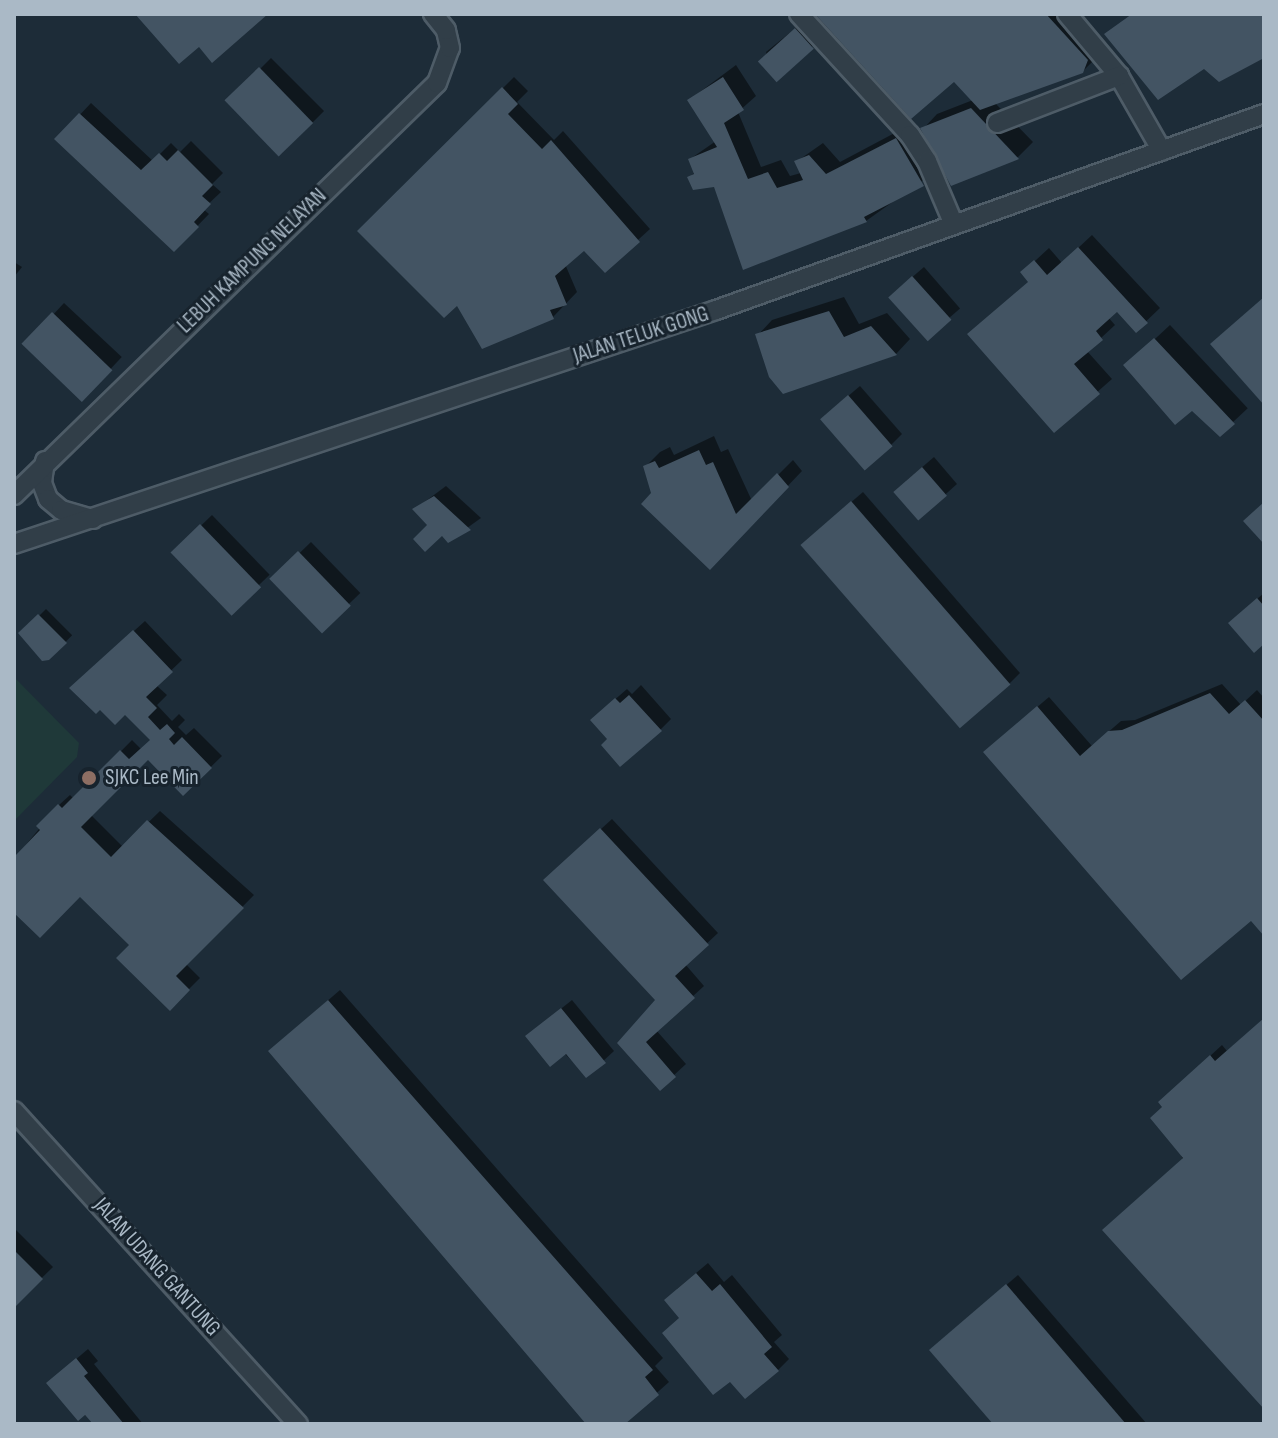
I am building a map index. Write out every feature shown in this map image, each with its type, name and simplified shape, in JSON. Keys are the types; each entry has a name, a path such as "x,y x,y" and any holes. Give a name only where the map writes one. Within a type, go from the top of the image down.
{"street":[{"name":"LEBUH KAMPUNG NELAYAN","path":"14,495 45,461 437,83 450,48 446,30 433,14"},
{"path":"799,14 910,135 927,161 954,225"},
{"path":"1067,14 1119,76 1162,151"},
{"path":"997,123 1119,76"},
{"name":"JALAN TELUK GONG","path":"14,544 954,225 1264,114"},
{"path":"45,461 42,483 48,499 61,510 93,519"},
{"name":"JALAN UDANG GANTUNG","path":"14,1111 298,1424"}],"green space":[{"path":"14,677 79,743 77,757 14,821"}],"building":[{"path":"135,14 268,14 212,63 199,47 179,64"},
{"path":"815,14 1046,14 1088,60 1083,73 980,110 954,82 911,119"},
{"path":"1132,14 1264,14 1264,58 1219,82 1204,69 1158,100 1104,34"},
{"path":"795,28 814,49 777,82 758,61"},
{"path":"259,67 313,123 279,156 224,100"},
{"path":"723,77 744,110 724,123 748,179 768,172 777,188 803,180 794,161 809,155 826,174 896,138 924,186 864,217 867,222 743,270 714,187 693,190 687,177 694,174 688,159 717,147 687,100"},
{"path":"502,87 518,104 508,114 542,149 551,140 640,242 605,273 584,251 555,276 567,305 550,310 554,319 482,349 457,306 444,318 357,231"},
{"path":"971,108 1019,159 951,186 920,128"},
{"path":"79,113 141,170 159,153 167,161 178,150 213,185 202,196 211,204 194,222 199,227 174,252 54,139"},
{"path":"1078,247 1148,323 1136,333 1117,312 1096,331 1103,340 1074,364 1100,394 1054,433 967,334 1028,282 1020,272 1034,260 1047,275"},
{"path":"912,276 951,320 928,341 888,297"},
{"path":"1264,297 1264,405 1210,344"},
{"path":"829,311 844,337 871,326 897,355 783,394 769,377 755,334"},
{"path":"52,312 112,370 82,402 21,344"},
{"path":"1154,338 1235,424 1220,437 1192,411 1175,425 1123,365"},
{"path":"848,395 893,446 865,471 820,419"},
{"path":"699,450 706,465 713,462 736,514 777,473 789,487 710,570 641,504 651,493 643,466 655,461 659,468"},
{"path":"922,467 947,496 918,521 893,492"},
{"path":"434,496 471,530 448,543 442,536 425,552 413,539 427,525 412,509"},
{"path":"851,501 1010,684 960,728 800,545"},
{"path":"1264,502 1264,544 1243,521"},
{"path":"200,524 261,587 232,616 171,552"},
{"path":"298,551 351,606 322,633 269,579"},
{"path":"1257,598 1264,606 1264,644 1254,653 1228,623"},
{"path":"38,614 67,643 49,660 42,661 18,633"},
{"path":"133,630 173,672 146,697 157,708 148,717 160,730 167,724 175,733 169,739 174,745 182,737 212,768 183,796 148,760 81,827 111,857 147,820 244,908 176,976 190,990 170,1011 116,958 129,945 80,897 40,938 14,913 14,857 40,830 36,826 58,804 62,808 120,750 129,759 150,740 125,715 115,725 100,710 96,714 69,688"},
{"path":"1210,693 1229,714 1245,700 1264,721 1264,936 1251,921 1181,980 983,752 1037,706 1080,756 1108,731 1122,730"},
{"path":"629,695 662,731 620,767 601,745 607,739 590,720 615,698 620,703"},
{"path":"600,828 709,945 675,976 695,998 646,1042 676,1077 660,1091 617,1043 655,1000 543,880"},
{"path":"328,1000 653,1370 645,1377 659,1395 625,1424 586,1424 268,1051"},
{"path":"561,1008 606,1063 586,1078 566,1054 550,1067 525,1036"},
{"path":"1264,1018 1264,1409 1102,1230 1183,1158 1150,1118 1162,1107 1158,1102 1210,1055 1215,1061"},
{"path":"14,1250 43,1279 14,1308"},
{"path":"696,1273 712,1291 720,1284 772,1347 764,1354 779,1371 745,1399 730,1382 713,1395 662,1333 679,1318 664,1300"},
{"path":"1006,1284 1126,1424 993,1424 929,1350"},
{"path":"76,1358 88,1373 84,1376 124,1424 93,1424 85,1415 78,1421 46,1383"}],"place":[{"name":"SJKC Lee Min","path":"89,778"}]}
